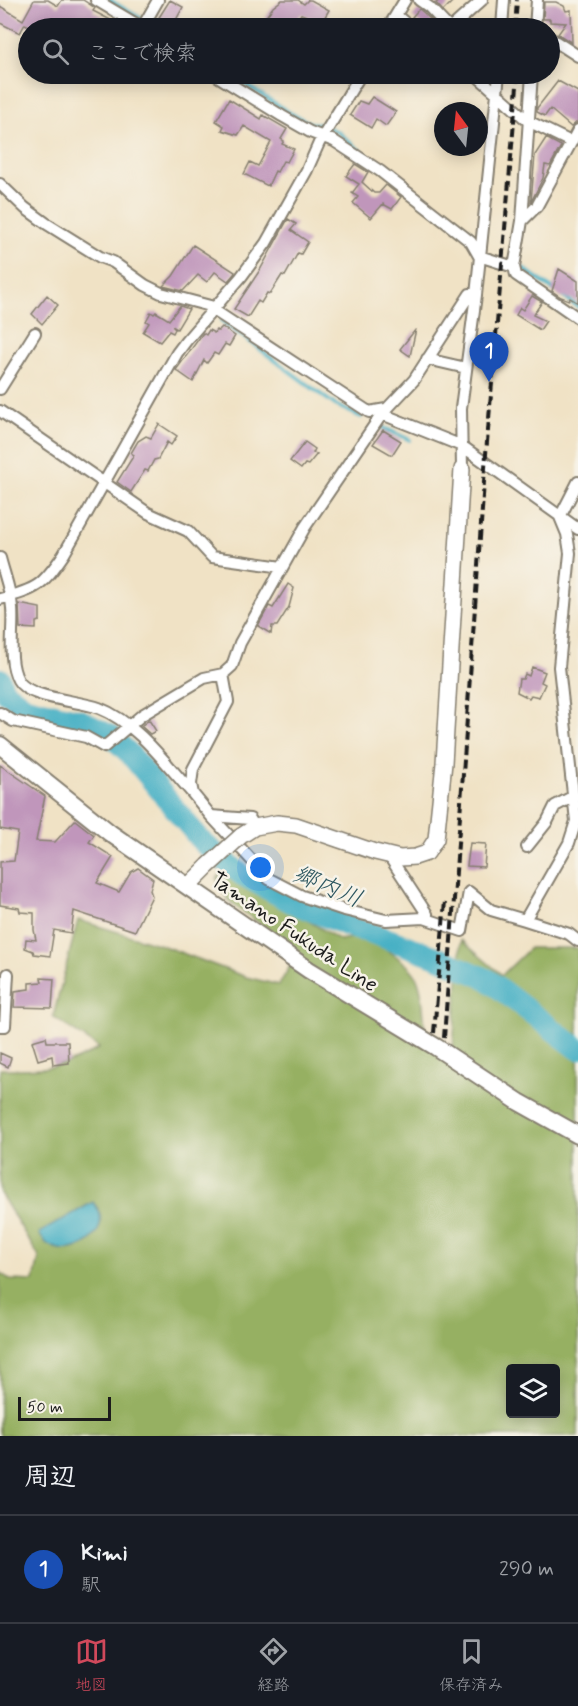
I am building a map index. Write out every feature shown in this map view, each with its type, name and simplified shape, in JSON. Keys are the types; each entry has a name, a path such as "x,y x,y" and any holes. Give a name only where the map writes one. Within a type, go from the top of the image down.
{"main road":[{"name":"Tamano Fukuda Line","path":"0,745 110,833 350,997 436,1047 519,1102 578,1135"}],"street":[{"path":"96,0 133,18"},
{"path":"148,18 158,0"},
{"path":"394,18 405,0"},
{"path":"419,0 440,18"},
{"path":"461,18 482,0"},
{"path":"503,18 504,0"},
{"path":"536,18 537,0"},
{"path":"396,15 399,18"},
{"path":"560,45 578,56"},
{"path":"230,84 282,116 328,131 334,141 380,171 471,242 479,256 514,267"},
{"path":"4,598 33,589 46,579 64,554 106,483 177,353 241,277 266,243 355,84"},
{"path":"487,84 528,121 571,142"},
{"path":"188,886 241,836 255,827 277,824 296,825 400,858 427,853 436,839 444,763 462,469 461,408 476,295 498,84"},
{"path":"531,84 522,221 514,267 516,275 578,318"},
{"path":"522,221 537,206 578,130"},
{"path":"0,184 25,208 47,224 100,257 113,262 145,285 161,293 213,308 369,412 384,411 462,446 578,529"},
{"path":"0,713 13,721 86,737 104,747 142,715 204,678 223,674 232,666 240,643 305,527 384,411 414,380 470,294 476,295"},
{"path":"0,389 35,333"},
{"path":"427,359 466,368"},
{"path":"0,411 148,513 188,531 212,557 282,567"},
{"path":"525,920 569,843 576,821 559,667 570,553 567,534 560,517 578,482"},
{"path":"0,558 4,598 12,607 13,654 15,672 19,682 35,694 89,704 111,713 178,778 269,879 302,896 356,913 386,920 424,918 462,931 469,892 491,910 569,934 578,942"},
{"path":"193,794 191,784 193,769 228,702 223,674"},
{"path":"178,778 193,769"},
{"path":"527,847 547,822 555,806 574,796"},
{"path":"211,816 250,819 255,827"},
{"path":"389,855 422,904 427,914 424,918"},
{"path":"0,1026 5,1026 8,974"}],"green space":[{"path":"223,869 340,940 365,938 390,952 416,976 422,996 425,1031 453,1048 461,940 502,975 530,948 578,948 578,1436 0,1436 0,1272 10,1280 34,1281 39,1257 0,1193 0,1069 51,1067 74,1061 99,1048 53,1017 78,920 161,945 246,977 279,985 299,951 232,904 223,893 217,879"}],"water":[{"path":"93,1202 100,1215 100,1227 94,1237 71,1249 59,1249 47,1244 39,1233"}],"building":[{"path":"34,0 48,0 58,6 62,0 83,0 95,8 93,11 107,18 24,18"},
{"path":"170,0 183,7 177,18 159,18"},
{"path":"282,0 298,0 304,4 311,0 329,10 324,18 312,18 301,14 298,18 265,18"},
{"path":"440,0 454,0 443,11 436,3"},
{"path":"544,2 556,2 564,6 566,11 571,10 572,43 560,35 566,23 560,23 560,18 543,18"},
{"path":"0,6 20,18 18,32 0,23"},
{"path":"419,9 429,18 413,18"},
{"path":"560,82 578,92 578,121 571,127 550,109 545,116 537,112 537,108 556,84"},
{"path":"372,97 396,112 386,126 376,119 371,128 350,115 359,101 367,104"},
{"path":"229,99 261,119 263,115 287,129 281,139 284,141 282,144 294,149 287,162 283,161 277,172 275,171 268,186 244,174 250,162 258,166 271,142 244,126 238,135 222,130 224,126 216,121"},
{"path":"546,138 561,146 550,166 545,165 543,178 531,202 535,155"},
{"path":"355,164 368,172 362,182 374,193 379,193 386,185 401,197 392,209 383,204 371,218 353,203 358,197 352,193 359,184 346,176"},
{"path":"288,219 296,224 291,230 308,242 301,254 298,253 285,276 282,275 270,294 267,293 261,303 258,301 248,317 234,309 260,270"},
{"path":"193,245 235,272 234,274 228,281 215,272 207,282 198,275 183,291 163,286 173,276"},
{"path":"559,269 578,281 578,303 552,291"},
{"path":"47,295 58,305 42,324 32,314"},
{"path":"532,296 542,302 533,315 546,321 540,330 516,315 520,308 523,310"},
{"path":"180,306 189,309 177,329 172,326 175,329 173,333 169,331 160,342 143,332 149,323 146,321 151,312 154,314 156,312 169,320"},
{"path":"222,327 235,336 229,346 225,344 218,355 214,353 207,363 204,360 193,382 176,370 203,333 206,335 209,330 214,333"},
{"path":"416,329 410,356 400,349"},
{"path":"159,424 177,436 171,445 167,442 158,459 154,460 148,471 145,470 131,492 117,482 134,455 131,453 138,441 146,436 151,438"},
{"path":"383,430 401,441 392,455 373,444"},
{"path":"305,442 315,449 313,453 317,454 308,465 305,464 301,469 290,461"},
{"path":"288,584 294,588 289,607 277,626 272,626 271,634 258,626 269,606 273,608"},
{"path":"19,604 40,608 40,621 36,622 36,629 20,628"},
{"path":"532,667 545,672 541,682 545,684 539,697 531,695 529,698 517,692 519,679 523,679 525,674 529,676"},
{"path":"149,720 156,731 150,734 141,726"},
{"path":"0,765 45,796 36,841 55,842 75,820 94,835 89,842 113,857 97,883 119,892 131,872 138,868 153,879 150,890 152,896 135,931 74,911 71,933 54,930 50,956 34,954 33,951 25,948 26,939 36,940 34,913 20,912 19,908 0,905 0,862 14,861 18,832 0,829"},
{"path":"470,843 486,844 484,867 467,866"},
{"path":"41,978 54,979 52,1008 14,1007 15,991 29,989 29,983 42,982"},
{"path":"46,1037 47,1042 68,1042 69,1063 53,1065 52,1056 38,1060 32,1041"},
{"path":"0,1053 11,1058 8,1067 0,1063"}],"waterway":[{"path":"109,0 140,18"},
{"path":"245,84 290,113 310,123 323,125 338,132 366,156"},
{"path":"418,194 471,232"},
{"path":"521,267 555,291"},
{"path":"564,297 578,307"},
{"path":"222,321 335,405 361,417"},
{"path":"382,427 410,440"},
{"name":"郷内川","path":"0,679 3,690 26,707 80,720 111,736 130,754 203,843 242,875 293,903 356,929 434,956 487,979 578,1049"}],"railway":[{"path":"516,18 517,0"},
{"path":"444,1038 486,454 517,84"},
{"path":"434,1033 445,901"}],"place":[{"name":"Kimi","path":"489,382"}]}
